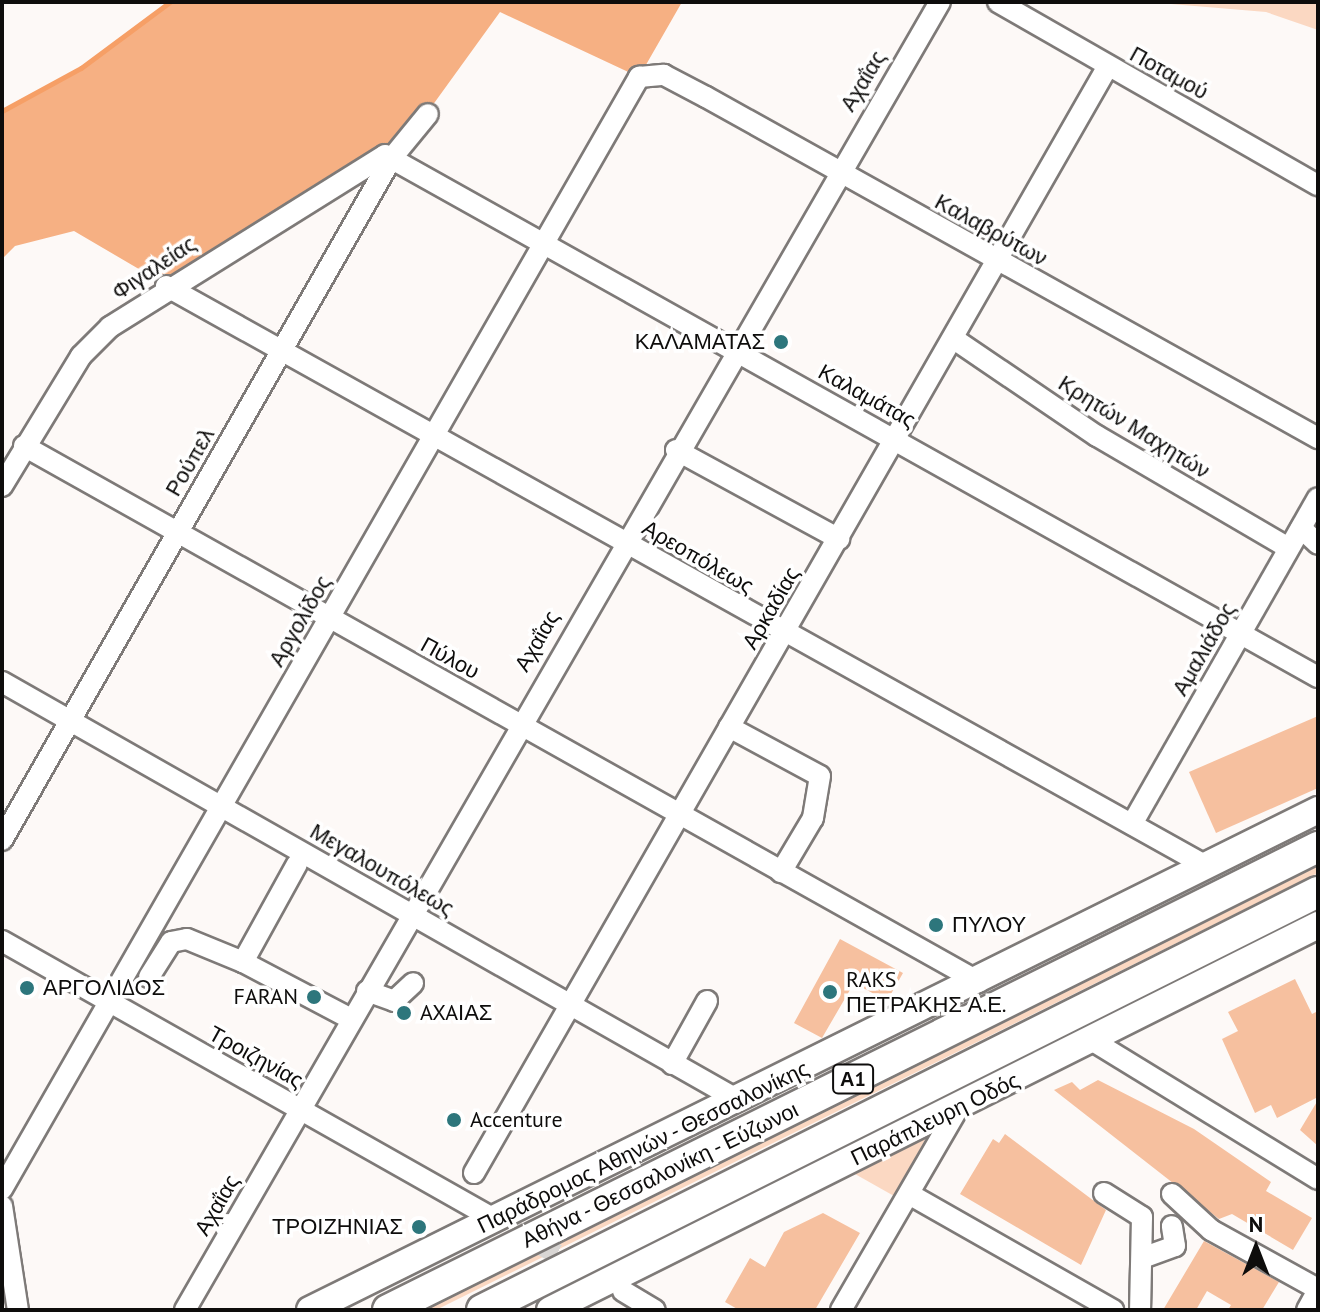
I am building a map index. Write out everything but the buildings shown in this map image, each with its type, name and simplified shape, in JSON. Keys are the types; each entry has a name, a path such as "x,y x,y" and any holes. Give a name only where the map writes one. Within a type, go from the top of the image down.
{"highway":[{"name":"Αθήνα - Θεσσαλονίκη - Εύζωνοι","path":"388,1310 1318,847"},
{"name":"Αθήνα - Θεσσαλονίκη - Εύζωνοι","path":"482,1310 1318,892"}],"main road":[{"name":"Παράδρομος Αθηνών - Θεσσαλονίκης","path":"310,1310 979,982 1318,810"},
{"name":"Παράπλευρη Οδός","path":"550,1310 1093,1041 1318,925"}],"street":[{"name":"Αχαΐας","path":"185,1310 622,542 836,172 940,2"},
{"name":"Ποταμού","path":"998,2 1318,185"},
{"name":"Αρκαδίας","path":"474,1173 676,813 895,439 957,341 1108,66"},
{"name":"Καλαβρύτων","path":"639,77 664,75 1318,438"},
{"name":"Αργολίδος","path":"2,1189 639,77"},
{"name":"Ρούπελ","path":"2,840 391,159 428,114"},
{"name":"Φιγαλείας","path":"2,486 24,446 95,340 166,286 385,155 391,159"},
{"name":"Καλαμάτας","path":"391,159 1242,631 1318,677"},
{"name":"Αρεοπόλεως","path":"166,286 1208,867"},
{"name":"Κρητών Μαχητών","path":"957,341 1097,436 1289,548"},
{"name":"Πύλου","path":"24,446 979,982"},
{"path":"676,450 839,539"},
{"name":"Αμαλιάδος","path":"1132,824 1318,498"},
{"path":"1301,528 1318,544"},
{"name":"Μεγαλουπόλεως","path":"2,682 223,804 411,915 738,1100"},
{"path":"729,727 820,776 813,818 781,872"},
{"path":"243,962 297,864"},
{"path":"149,977 171,942 187,939 243,962 351,1019"},
{"name":"Τροιζηνίας","path":"2,941 487,1215"},
{"path":"367,991 394,1001 413,983"},
{"path":"672,1064 707,1001"},
{"path":"1093,1041 1318,1179"},
{"path":"841,1310 958,1108"},
{"path":"1104,1193 1141,1212 1140,1310"},
{"path":"909,1194 1113,1310"},
{"path":"1172,1194 1211,1230 1318,1290 1307,1310"},
{"path":"2,1206 18,1310"},
{"path":"1142,1258 1175,1246 1172,1226"},
{"path":"623,1291 655,1310"}],"shaded area":[{"path":"170,2 682,2 639,77 500,12 393,160 161,282 74,231 15,246 2,259 2,111 80,68"},
{"path":"1147,2 1318,2 1318,30 1266,12"},
{"path":"1318,864 1318,873 436,1310 418,1310"},
{"path":"926,1138 894,1196 855,1174"}],"waterway":[{"path":"2,111 81,68 170,2"}],"tunnel":[{"path":"487,1215 616,1287"}],"place":[{"name":"ΚΑΛΑΜΑΤΑΣ","path":"781,342"},
{"name":"ΠΥΛΟΥ","path":"936,925"},
{"name":"ΑΡΓΟΛΙΔΟΣ","path":"27,988"},
{"name":"RAKS ΠΕΤΡΑΚΗΣ Α.Ε.","path":"830,992"},
{"name":"FARAN","path":"314,997"},
{"name":"AXAΙΑΣ","path":"404,1013"},
{"name":"Accenture","path":"454,1120"},
{"name":"ΤΡΟΙΖΗΝΙΑΣ","path":"419,1227"}]}
